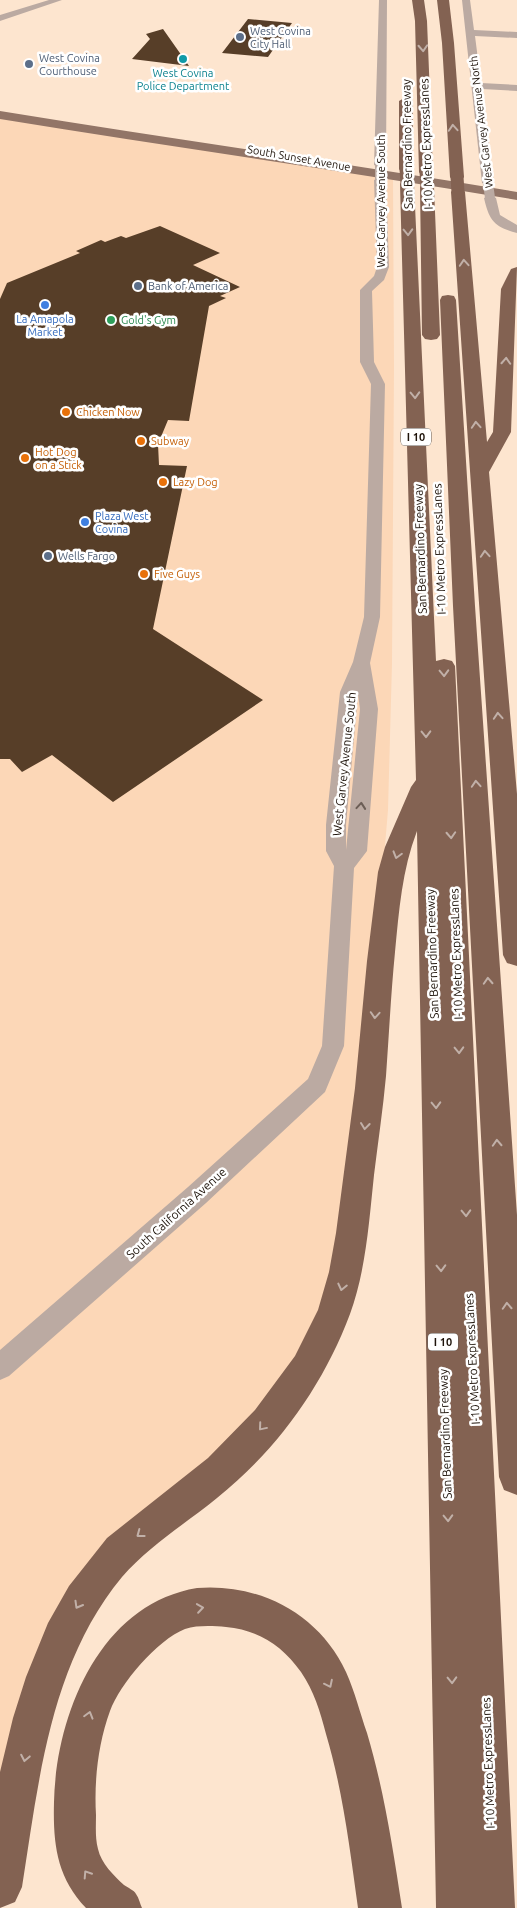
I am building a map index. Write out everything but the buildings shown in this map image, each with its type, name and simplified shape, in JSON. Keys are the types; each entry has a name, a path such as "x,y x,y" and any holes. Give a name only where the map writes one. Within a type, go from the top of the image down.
{"highway":[{"name":"I-10 Metro ExpressLanes","path":"418,0 422,30 464,606 517,1476"},
{"name":"I-10 Metro ExpressLanes","path":"429,0 438,125"},
{"name":"San Bernardino Freeway","path":"443,0 448,43 432,181 426,691 458,1908"},
{"name":"San Bernardino Freeway","path":"406,90 432,181 479,473 517,955"},
{"name":"I-10 Metro ExpressLanes","path":"432,181 437,492 493,1908"},
{"path":"479,473 502,432 509,323 509,289 517,272"},
{"path":"0,1887 28,1738 43,1685 79,1602 107,1566 130,1542 221,1472 261,1429 291,1391 311,1360 327,1329 340,1295 348,1260 371,1078 378,972 395,856 427,777"},
{"path":"510,870 517,900"},
{"path":"120,1908 108,1901 84,1871 76,1848 74,1795 81,1744 92,1706 112,1671 140,1636 174,1614 200,1608 225,1607 247,1610 277,1620 306,1644 330,1684 356,1769 368,1823 380,1908"}],"main road":[{"name":"South Sunset Avenue","path":"0,107 342,164 358,169"},
{"name":"South Sunset Avenue","path":"0,115 175,144 339,168 358,169"},
{"path":"358,169 517,196"}],"street":[{"path":"0,18 58,0"},
{"name":"West Garvey Avenue South","path":"333,1046 344,866 358,851 369,709 362,662 372,617 378,386 374,373 367,362 366,290 380,277 383,267 380,165 383,0"},
{"name":"West Garvey Avenue North","path":"466,0 492,211 498,220 517,228"},
{"path":"471,33 517,35"},
{"path":"476,86 517,88"},
{"name":"South California Avenue","path":"0,1366 198,1195 317,1085 333,1046"}],"shaded area":[{"name":"Plaza West Covina","path":"0,115 393,175 394,367 392,663 388,810 353,1223 311,1360 79,1602 0,1887"}],"place":[{"name":"West Covina City Hall","path":"240,37"},
{"name":"West Covina Police Department","path":"183,59"},
{"name":"West Covina Courthouse","path":"29,64"},
{"name":"Bank of America","path":"138,286"},
{"name":"La Amapola Market","path":"45,305"},
{"name":"Gold's Gym","path":"111,320"},
{"name":"Chicken Now","path":"66,412"},
{"name":"Subway","path":"141,441"},
{"name":"Hot Dog on a Stick","path":"25,458"},
{"name":"Lazy Dog","path":"163,482"},
{"name":"Plaza West Covina","path":"85,522"},
{"name":"Wells Fargo","path":"48,556"},
{"name":"Five Guys","path":"144,574"}]}
